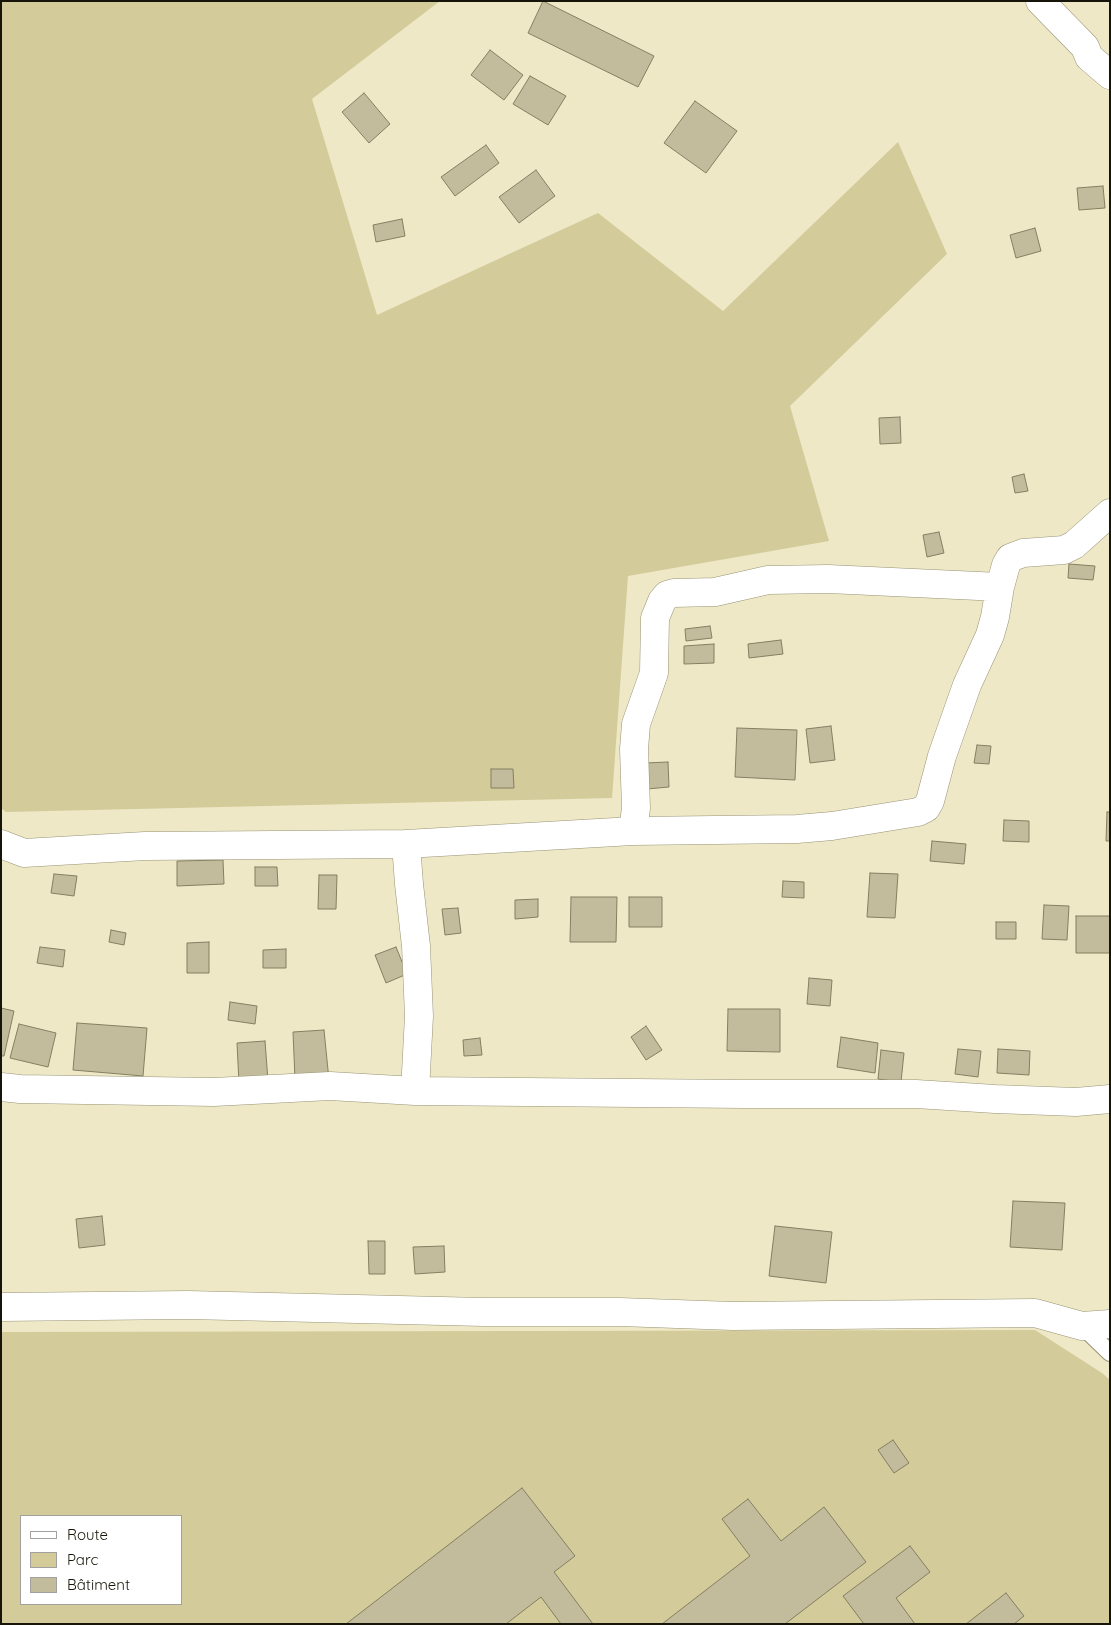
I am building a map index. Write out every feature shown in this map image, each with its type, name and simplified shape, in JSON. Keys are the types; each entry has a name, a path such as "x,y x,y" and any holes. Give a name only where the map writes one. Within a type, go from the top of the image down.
{"street":[{"path":"1040,1 1085,47 1089,57 1110,76"},
{"path":"1,844 24,852 145,846 406,844 633,831 797,829 832,826 918,812 926,808 930,801 942,756 967,685 990,636 1000,587 1010,558 1023,553 1064,550 1074,545 1110,513"},
{"path":"633,831 636,808 634,749 636,724 654,673 655,618 662,601 668,595 674,593 715,592 762,581 828,579 1000,587"},
{"path":"406,844 416,946 419,1016 415,1091"},
{"path":"1,1087 20,1089 214,1092 330,1086 415,1091 916,1094 1058,1101 1110,1099"},
{"path":"1,1307 198,1306 474,1312 620,1312 733,1316 1036,1313 1082,1326 1110,1324"}],"lane":[{"path":"1082,1326 1110,1353"}],"green space":[{"path":"1,1 440,1 312,99 377,315 598,213 723,311 898,142 947,254 790,406 829,541 628,576 612,798 6,812 1,808"},
{"path":"1035,1330 1110,1380 1110,1624 1,1624 1,1332"}],"building":[{"path":"543,1 654,56 638,87 528,33"},
{"path":"490,50 523,75 504,100 471,75"},
{"path":"530,76 566,96 548,125 513,104"},
{"path":"364,93 390,124 369,143 342,112"},
{"path":"695,101 737,131 706,173 664,143"},
{"path":"486,145 499,163 455,196 441,177"},
{"path":"536,170 555,196 519,223 499,197"},
{"path":"1103,186 1105,208 1079,210 1077,188"},
{"path":"402,219 405,236 376,242 373,225"},
{"path":"1035,228 1041,251 1016,258 1010,235"},
{"path":"900,417 901,443 880,444 879,418"},
{"path":"1024,474 1028,491 1015,493 1012,477"},
{"path":"939,532 944,553 927,557 923,535"},
{"path":"1069,564 1095,566 1093,580 1068,578"},
{"path":"710,626 712,638 686,641 685,629"},
{"path":"781,640 783,654 749,658 748,644"},
{"path":"714,644 714,663 684,664 684,646"},
{"path":"831,726 835,760 810,763 806,729"},
{"path":"737,728 797,730 795,780 735,777"},
{"path":"977,745 991,746 989,764 974,763"},
{"path":"668,762 669,787 647,789 645,763"},
{"path":"491,769 513,769 514,788 491,788"},
{"path":"1107,812 1110,812 1110,841 1106,841"},
{"path":"1004,820 1029,821 1029,842 1003,841"},
{"path":"932,841 966,844 964,864 930,861"},
{"path":"223,860 224,884 177,886 177,861"},
{"path":"255,867 277,867 278,886 255,886"},
{"path":"870,873 898,874 895,918 867,917"},
{"path":"54,874 77,876 74,896 51,893"},
{"path":"319,875 337,875 336,909 318,909"},
{"path":"783,881 804,882 804,898 782,897"},
{"path":"571,897 617,897 616,942 570,942"},
{"path":"629,897 662,897 662,927 629,927"},
{"path":"538,899 538,917 515,919 515,900"},
{"path":"1044,905 1069,906 1067,940 1042,939"},
{"path":"458,908 461,933 445,935 442,909"},
{"path":"1076,916 1110,916 1110,953 1076,953"},
{"path":"996,922 1016,922 1016,939 996,939"},
{"path":"111,930 126,933 124,945 109,942"},
{"path":"209,942 209,973 187,973 187,943"},
{"path":"40,947 65,950 63,967 37,963"},
{"path":"396,947 407,974 386,983 375,955"},
{"path":"286,949 286,968 263,968 263,950"},
{"path":"809,978 832,980 830,1006 807,1004"},
{"path":"230,1002 257,1006 255,1024 228,1020"},
{"path":"1,1008 14,1011 4,1056 1,1056"},
{"path":"728,1009 780,1009 780,1052 727,1051"},
{"path":"77,1023 147,1028 143,1076 73,1070"},
{"path":"19,1024 56,1033 48,1067 10,1058"},
{"path":"646,1026 662,1050 646,1060 631,1037"},
{"path":"324,1030 329,1080 295,1079 293,1032"},
{"path":"841,1037 878,1043 875,1073 837,1067"},
{"path":"480,1038 482,1055 464,1056 463,1040"},
{"path":"265,1041 268,1081 239,1083 237,1043"},
{"path":"958,1049 981,1051 978,1077 955,1074"},
{"path":"998,1049 1030,1051 1029,1075 997,1073"},
{"path":"881,1050 904,1053 901,1082 878,1079"},
{"path":"1013,1201 1065,1203 1062,1250 1010,1247"},
{"path":"102,1216 105,1245 79,1248 76,1219"},
{"path":"775,1226 832,1232 826,1283 769,1276"},
{"path":"368,1241 385,1241 385,1274 369,1274"},
{"path":"444,1246 445,1272 415,1274 413,1247"},
{"path":"893,1440 909,1463 894,1473 878,1450"},
{"path":"522,1488 575,1556 554,1572 593,1624 561,1624 541,1597 506,1624 346,1624"},
{"path":"748,1499 781,1541 824,1507 866,1562 785,1624 662,1624 750,1556 722,1519"},
{"path":"910,1546 930,1572 896,1598 915,1624 864,1624 843,1596"},
{"path":"1006,1593 1024,1616 1014,1624 966,1624"}]}
